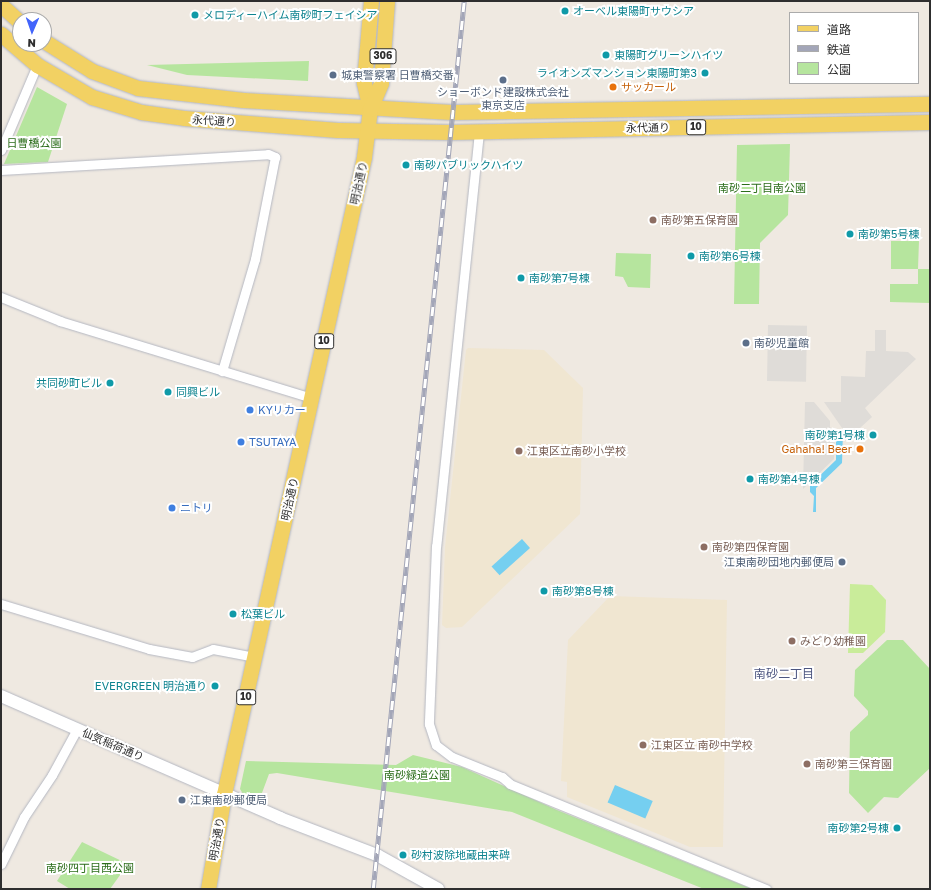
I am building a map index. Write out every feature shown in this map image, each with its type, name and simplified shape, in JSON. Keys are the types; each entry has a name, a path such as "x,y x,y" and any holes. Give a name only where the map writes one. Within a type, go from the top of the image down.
{"main road":[{"name":"明治通り","path":"208,889 224,794 361,172 370,109 364,82 371,1"},
{"name":"明治通り","path":"370,109 381,83 387,1"},
{"path":"1,5 12,15"},
{"name":"永代通り","path":"1,34 37,65 92,97 141,112 184,118 368,131 456,132 930,122"},
{"name":"永代通り","path":"52,46 92,72 138,88 202,97 370,109 470,112 930,104"}],"street":[{"path":"1,150 37,65"},
{"path":"479,132 436,546 429,724 436,745 452,757 502,777 510,784 766,889"},
{"path":"1,170 268,154 274,157 255,259 222,371"},
{"path":"1,297 60,321 312,398"},
{"path":"1,604 149,649 192,657 213,649 255,657"},
{"name":"仙気稲荷通り","path":"1,696 224,794 377,855 438,889"},
{"path":"1,864 24,817 52,775 77,729"}],"shaded area":[{"path":"768,325 807,326 806,382 767,381"},
{"path":"875,330 886,330 886,351 908,352 916,359 865,408 872,417 860,428 842,428 824,402 841,402 841,376 865,377 866,351 875,351"},
{"name":"江東区立南砂小学校","path":"468,348 544,350 583,388 580,514 462,627 446,628 442,625 445,547 466,350"},
{"path":"805,402 814,402 830,421 830,427 835,432 834,459 803,489"},
{"name":"江東区立 南砂中学校","path":"610,596 727,600 723,847 690,847 567,797 567,782 561,781 568,640"}],"green space":[{"path":"309,61 308,81 187,75 147,65"},
{"name":"日曹橋公園","path":"37,87 67,104 48,162 4,164"},
{"name":"南砂二丁目南公園","path":"790,144 788,215 760,243 759,304 734,304 737,145"},
{"path":"891,241 919,241 918,269 891,269"},
{"path":"616,253 651,254 650,288 628,287 623,277 615,276"},
{"path":"918,269 930,269 930,303 890,302 890,284 918,284"},
{"path":"850,584 872,585 886,600 885,632 863,653 848,653"},
{"path":"887,640 903,640 930,669 930,768 898,798 884,797 868,813 849,793 850,732 868,715 868,711 854,696 855,670"},
{"name":"南砂緑道公園","path":"413,755 462,767 557,810 752,889 704,889 512,812 277,773 269,774 259,801 243,794 240,789 246,761 396,765"},
{"name":"南砂四丁目西公園","path":"82,842 128,864 110,889 70,889 57,881"}],"water":[{"path":"836,432 843,432 842,463 816,488 816,512 813,512 814,496 810,492 810,485 836,460"},
{"path":"522,539 530,548 500,575 492,566"},
{"path":"615,785 653,801 645,819 608,802"}],"railway":[{"path":"373,889 464,1"}],"place":[{"name":"オーベル東陽町サウシア","path":"565,11"},
{"name":"メロディーハイム南砂町フェイシア","path":"195,15"},
{"name":"東陽町グリーンハイツ","path":"606,55"},
{"name":"ライオンズマンション東陽町第3","path":"705,73"},
{"name":"城東警察署 日曹橋交番","path":"333,75"},
{"name":"ショーボンド建設株式会社 東京支店","path":"503,80"},
{"name":"サッカール","path":"613,87"},
{"name":"南砂パブリックハイツ","path":"406,165"},
{"name":"南砂第五保育園","path":"653,220"},
{"name":"南砂第5号棟","path":"850,234"},
{"name":"南砂第6号棟","path":"691,256"},
{"name":"南砂第7号棟","path":"521,278"},
{"name":"南砂児童館","path":"746,343"},
{"name":"共同砂町ビル","path":"110,383"},
{"name":"同興ビル","path":"168,392"},
{"name":"KYリカー","path":"250,410"},
{"name":"南砂第1号棟","path":"873,435"},
{"name":"TSUTAYA","path":"241,442"},
{"name":"Gahaha! Beer","path":"860,449"},
{"name":"江東区立南砂小学校","path":"519,451"},
{"name":"南砂第4号棟","path":"750,479"},
{"name":"ニトリ","path":"172,508"},
{"name":"南砂第四保育園","path":"704,547"},
{"name":"江東南砂団地内郵便局","path":"842,562"},
{"name":"南砂第8号棟","path":"544,591"},
{"name":"松葉ビル","path":"233,614"},
{"name":"みどり幼稚園","path":"792,641"},
{"name":"EVERGREEN 明治通り","path":"215,686"},
{"name":"江東区立 南砂中学校","path":"643,745"},
{"name":"南砂第三保育園","path":"807,764"},
{"name":"江東南砂郵便局","path":"182,800"},
{"name":"南砂第2号棟","path":"897,828"},
{"name":"砂村波除地蔵由来碑","path":"403,855"}],"district":[{"name":"南砂二丁目","path":"784,674"}]}
